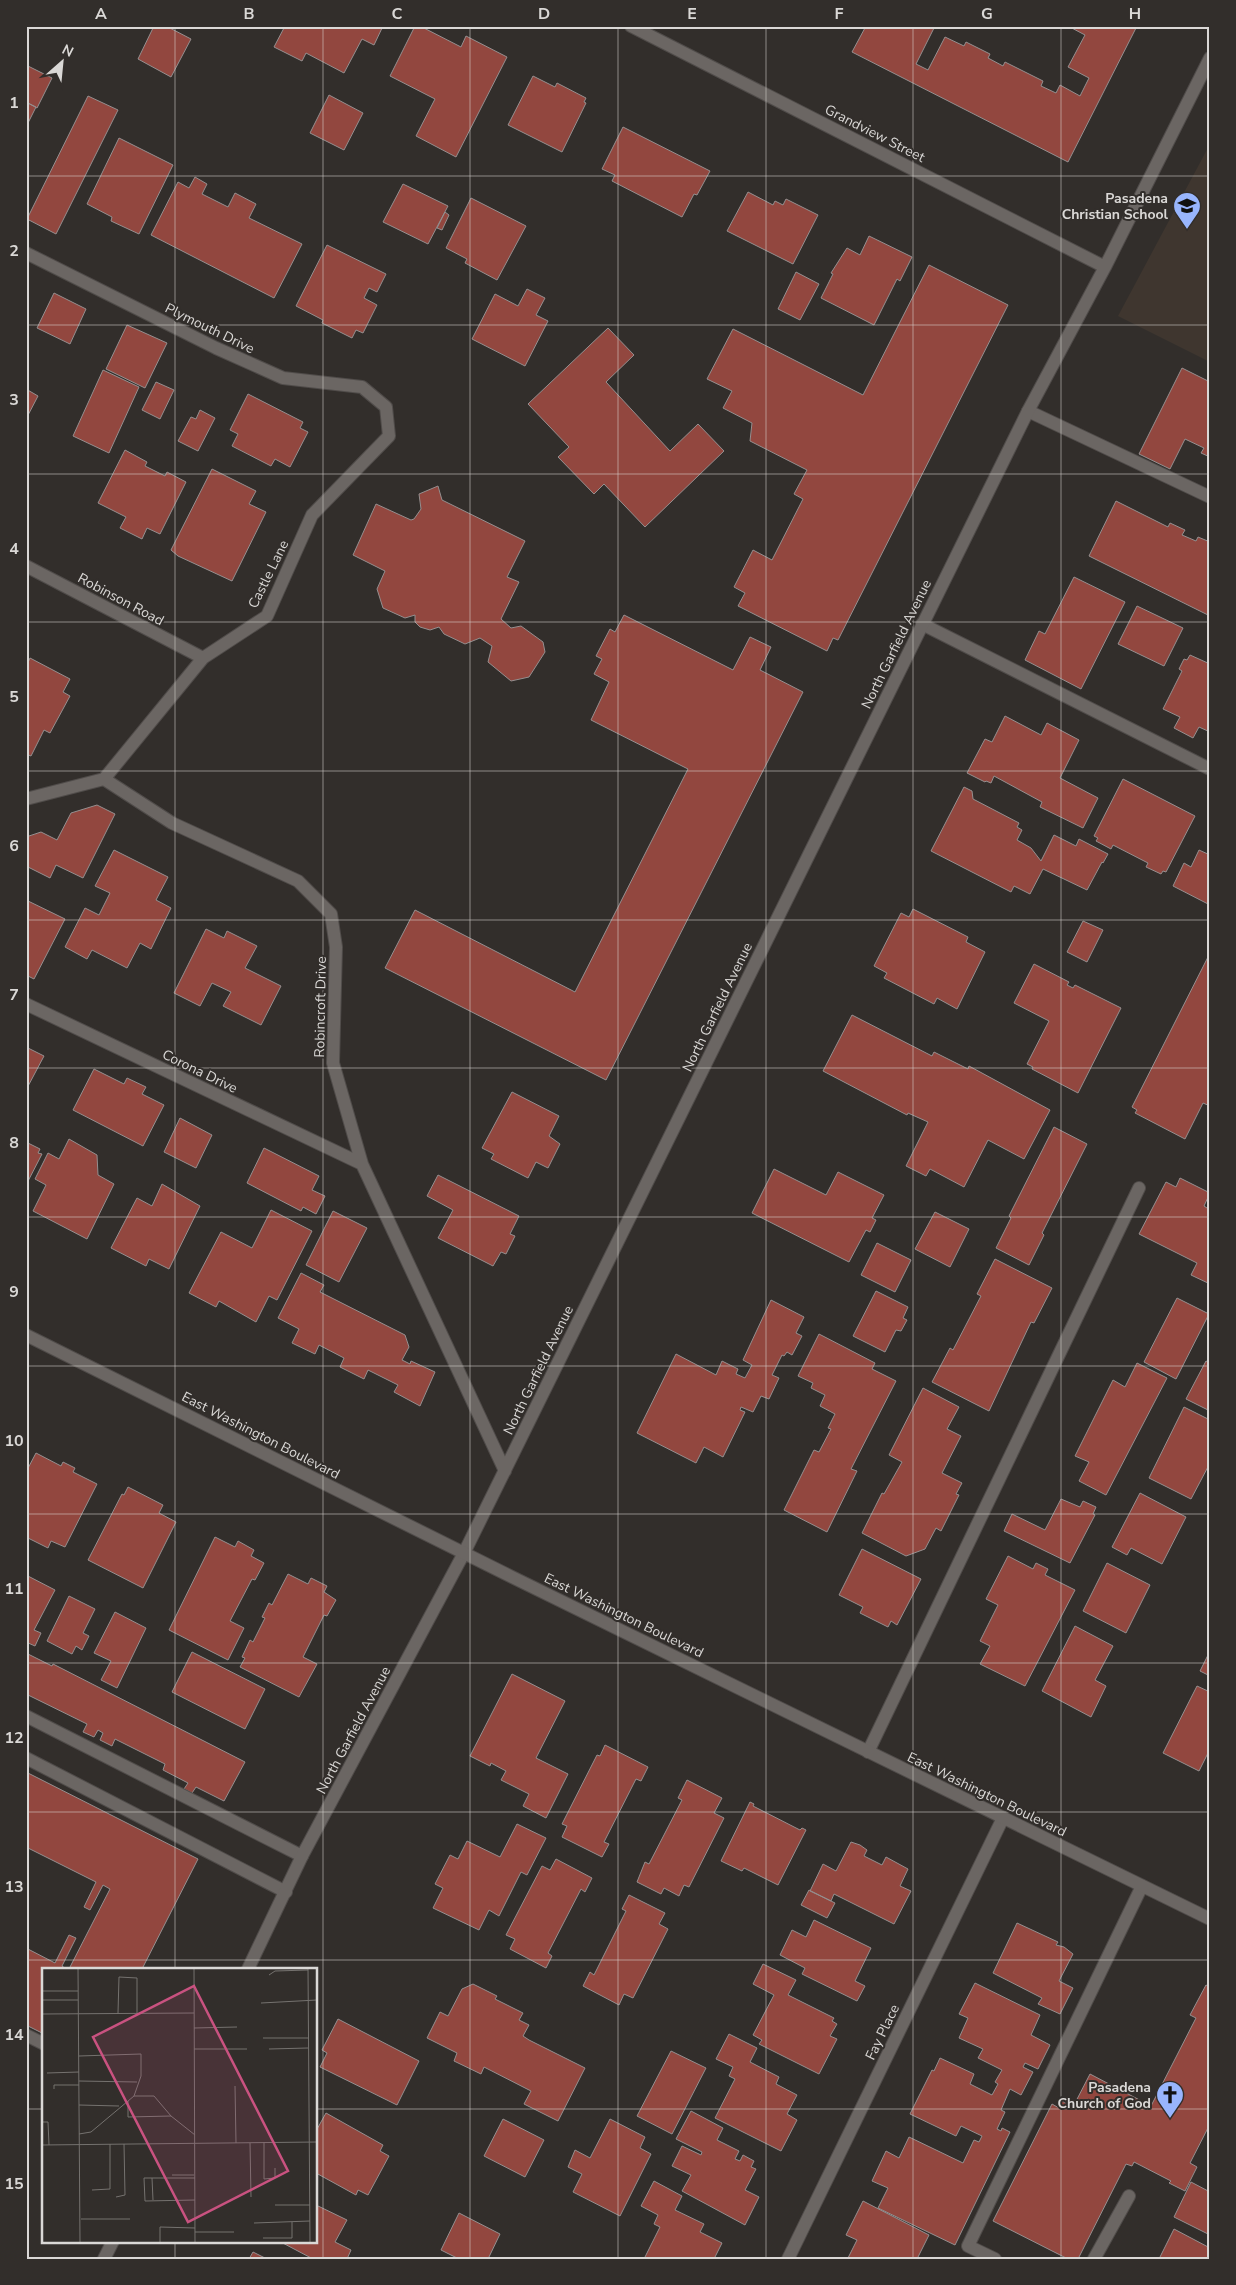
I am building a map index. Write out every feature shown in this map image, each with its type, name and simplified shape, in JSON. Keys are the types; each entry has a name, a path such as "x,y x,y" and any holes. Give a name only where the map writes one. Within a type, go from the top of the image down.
{"street":[{"name":"Grandview Street","path":"631,26 1105,266"},
{"name":"North Garfield Avenue","path":"248,1968 302,1856 464,1553 1028,411 1105,266 1210,58"},
{"name":"Plymouth Drive","path":"26,253 216,348 283,378 362,387 386,408"},
{"name":"Castle Lane","path":"104,779 203,658 267,616 312,514 389,436 386,408"},
{"path":"1028,411 1210,497"},
{"name":"Robinson Road","path":"26,566 203,658"},
{"path":"922,624 1210,769"},
{"path":"26,799 104,779"},
{"name":"Robincroft Drive","path":"104,779 172,824 298,881 331,914 336,947 333,1063 362,1164 505,1471"},
{"name":"Corona Drive","path":"26,1004 362,1164"},
{"path":"868,1752 1139,1188"},
{"name":"East Washington Boulevard","path":"26,1335 464,1553 1210,1919"},
{"path":"26,1716 302,1856"},
{"path":"26,1758 286,1892"},
{"name":"Fay Place","path":"788,2259 1003,1818"},
{"path":"995,2259 968,2246 1142,1886"},
{"path":"26,2035 42,2043"},
{"path":"1094,2259 1129,2196"},
{"path":"104,2259 112,2242"}],"shaded area":[{"name":"Pasadena Christian School","path":"1210,144 1210,362 1118,316"}],"building":[{"path":"154,26 166,26 191,39 171,77 138,59"},
{"path":"285,26 383,26 374,45 362,39 344,73 306,53 302,61 274,47"},
{"path":"415,26 420,26 461,47 466,36 507,57 456,157 416,136 435,99 390,76"},
{"path":"866,26 935,26 916,64 928,70 945,37 964,46 966,42 990,54 988,58 1003,66 1005,62 1043,81 1041,86 1056,93 1060,85 1080,96 1089,78 1068,67 1085,35 1068,26 1137,26 1068,162 852,52"},
{"path":"26,65 52,78 37,108 26,102"},
{"path":"533,76 555,87 557,83 586,98 584,102 586,103 562,152 508,125"},
{"path":"329,95 363,113 344,150 310,133"},
{"path":"88,96 118,110 56,234 27,219"},
{"path":"26,102 36,107 26,127"},
{"path":"623,127 710,171 697,195 694,194 682,217 612,181 615,175 602,169"},
{"path":"119,138 173,165 139,234 111,221 112,217 87,204"},
{"path":"195,177 207,184 202,194 228,207 235,193 256,204 249,218 302,244 274,298 151,235 178,182 189,188"},
{"path":"403,184 448,206 428,244 383,222"},
{"path":"748,192 773,205 775,201 783,205 786,199 818,215 793,264 727,231"},
{"path":"471,198 526,226 497,280 465,263 467,259 446,248"},
{"path":"445,212 449,215 442,230 437,228"},
{"path":"869,236 912,257 900,281 897,279 874,325 821,298 833,274 831,273 847,248 860,255"},
{"path":"327,245 386,274 377,292 369,288 364,298 377,305 363,333 356,330 352,338 322,323 323,320 296,306"},
{"path":"929,265 1008,305 838,640 833,638 827,651 738,606 745,593 734,587 753,550 772,560 803,499 794,494 807,470 750,441 752,423 723,408 732,391 707,379 733,329 863,395"},
{"path":"796,272 819,284 800,320 778,309"},
{"path":"527,289 545,298 536,315 548,321 525,366 472,339 495,294 518,306"},
{"path":"54,293 86,309 70,344 37,328"},
{"path":"127,325 167,343 145,388 106,369"},
{"path":"608,328 634,355 606,382 670,451 698,424 724,451 645,527 604,484 594,494 558,457 569,447 528,404"},
{"path":"1182,368 1210,382 1210,457 1201,453 1204,448 1185,439 1170,469 1139,454"},
{"path":"103,370 139,387 109,453 73,436"},
{"path":"156,382 174,390 160,419 142,410"},
{"path":"26,389 38,396 26,419"},
{"path":"248,394 303,422 300,428 308,432 290,467 275,459 271,466 232,446 238,434 230,430"},
{"path":"200,410 215,418 198,451 178,441 191,417 196,419"},
{"path":"125,450 147,462 145,466 165,476 167,472 186,482 160,534 147,528 142,539 120,528 126,517 98,503"},
{"path":"212,469 256,491 249,504 266,512 232,581 178,556 171,550"},
{"path":"438,486 442,500 525,541 507,577 519,582 501,619 511,628 521,626 543,642 545,652 529,677 511,681 488,662 492,646 480,638 465,644 444,634 439,627 430,630 420,627 415,622 415,615 405,618 383,608 377,589 385,571 353,555 376,504 411,520 414,519 421,509 419,494"},
{"path":"1116,501 1168,527 1170,523 1185,530 1182,535 1196,541 1198,537 1210,542 1210,616 1089,556"},
{"path":"1074,577 1125,602 1081,689 1025,660 1039,631 1045,634"},
{"path":"1137,606 1183,628 1164,666 1118,644"},
{"path":"624,615 733,670 750,637 771,647 760,670 803,692 606,1080 385,968 415,910 575,992 688,769 591,720 609,682 594,674 602,659 596,656 610,629 615,632"},
{"path":"1190,655 1210,664 1210,732 1199,727 1193,738 1174,728 1180,717 1163,709 1182,671 1179,669 1184,659 1187,660"},
{"path":"30,658 70,679 63,692 70,696 50,733 44,730 31,756 26,754 26,667"},
{"path":"1005,716 1041,735 1047,723 1079,740 1060,778 1098,798 1083,828 1040,807 1042,802 994,776 991,783 967,773 985,739 992,742"},
{"path":"1123,779 1195,816 1166,872 1163,871 1161,874 1146,867 1148,863 1113,845 1111,849 1096,841 1098,838 1094,836"},
{"path":"964,787 972,791 973,799 1019,823 1017,827 1022,830 1017,840 1031,848 1041,861 1054,835 1076,846 1079,839 1108,854 1087,890 1043,869 1030,894 1014,886 1011,892 931,851"},
{"path":"97,805 115,814 83,878 56,865 50,878 26,866 26,837 41,832 57,840 71,813"},
{"path":"114,850 168,877 156,900 171,908 151,949 140,943 127,968 92,950 87,959 65,947 85,908 99,915 110,893 95,886"},
{"path":"1199,850 1210,855 1210,905 1173,886 1184,863 1191,867"},
{"path":"26,900 65,919 34,979 26,975"},
{"path":"913,909 968,937 966,942 985,952 957,1009 937,998 934,1004 884,978 887,973 874,966 901,913 909,917"},
{"path":"1083,921 1103,930 1087,962 1067,952"},
{"path":"206,929 224,938 227,931 257,946 245,968 281,986 261,1025 223,1006 231,992 212,983 200,1006 174,993"},
{"path":"1210,953 1210,1106 1203,1103 1185,1139 1135,1113 1137,1110 1132,1107"},
{"path":"1034,964 1069,982 1067,985 1073,988 1075,985 1121,1008 1078,1093 1032,1069 1033,1067 1027,1064 1049,1021 1014,1003"},
{"path":"852,1015 932,1056 934,1052 968,1069 969,1066 1050,1110 1024,1159 988,1140 964,1187 930,1169 926,1176 906,1166 928,1122 908,1113 907,1115 823,1071"},
{"path":"26,1047 44,1056 26,1090"},
{"path":"94,1069 124,1084 127,1078 146,1087 142,1094 164,1105 143,1146 73,1110"},
{"path":"512,1092 559,1116 549,1136 560,1144 548,1168 536,1162 528,1178 491,1159 494,1154 482,1148"},
{"path":"180,1118 212,1135 196,1168 164,1152"},
{"path":"1054,1127 1087,1144 1042,1233 1044,1235 1029,1265 996,1248 1011,1218 1009,1216"},
{"path":"69,1139 97,1155 98,1175 114,1184 87,1239 33,1211 46,1185 35,1179 48,1153 59,1159"},
{"path":"26,1142 40,1149 38,1153 42,1154 26,1185"},
{"path":"264,1148 319,1176 312,1190 325,1196 316,1214 303,1207 301,1211 247,1183"},
{"path":"774,1169 826,1195 838,1172 884,1195 872,1218 876,1220 870,1232 866,1230 849,1262 752,1213"},
{"path":"438,1175 519,1216 510,1234 515,1236 506,1254 501,1252 493,1266 438,1238 453,1210 427,1196"},
{"path":"1180,1178 1210,1193 1204,1206 1210,1210 1210,1284 1191,1275 1197,1263 1139,1234 1166,1182 1176,1187"},
{"path":"162,1184 200,1206 169,1269 149,1259 146,1266 111,1248 137,1198 152,1206"},
{"path":"271,1210 312,1231 277,1300 269,1296 256,1322 219,1301 216,1307 189,1293 221,1232 252,1248"},
{"path":"333,1211 367,1228 339,1282 306,1265"},
{"path":"935,1212 969,1229 950,1267 915,1249"},
{"path":"877,1243 911,1260 895,1292 861,1275"},
{"path":"995,1259 1052,1288 1034,1323 1031,1322 989,1411 932,1382 950,1348 953,1350 981,1296 977,1294"},
{"path":"301,1273 324,1285 320,1292 405,1335 409,1347 402,1360 410,1364 411,1361 435,1372 420,1406 394,1392 398,1385 368,1370 364,1379 340,1367 344,1358 319,1345 315,1354 292,1343 299,1329 278,1318"},
{"path":"876,1291 908,1307 903,1318 907,1320 901,1331 896,1330 885,1352 853,1336"},
{"path":"1177,1298 1209,1314 1176,1379 1144,1362"},
{"path":"771,1300 804,1317 796,1333 802,1336 792,1355 787,1352 784,1356 782,1355 772,1375 779,1378 769,1399 761,1396 753,1412 741,1407 740,1410 745,1412 723,1457 704,1447 696,1463 637,1433 676,1354 716,1375 722,1361 738,1369 736,1374 745,1378 752,1365 743,1360"},
{"path":"819,1334 875,1363 872,1369 896,1381 851,1469 857,1471 827,1532 784,1510 814,1450 819,1452 831,1429 828,1428 835,1414 820,1406 825,1395 811,1388 813,1383 798,1376"},
{"path":"1206,1361 1210,1363 1210,1411 1186,1399"},
{"path":"1137,1363 1167,1378 1106,1495 1079,1481 1089,1462 1075,1456 1113,1380 1125,1387"},
{"path":"923,1388 959,1407 947,1429 961,1436 942,1473 962,1483 956,1494 959,1495 941,1531 936,1528 925,1549 906,1556 862,1533 882,1493 884,1494 902,1462 889,1455"},
{"path":"1184,1407 1210,1420 1210,1463 1191,1499 1149,1478"},
{"path":"36,1453 61,1466 63,1462 75,1468 73,1472 97,1484 65,1547 51,1541 48,1548 26,1537 26,1472"},
{"path":"128,1487 163,1505 159,1513 176,1522 143,1588 88,1560 122,1494 124,1495"},
{"path":"1140,1493 1186,1517 1162,1564 1131,1548 1127,1555 1112,1547"},
{"path":"1061,1499 1080,1507 1083,1501 1096,1507 1093,1514 1095,1515 1070,1563 1004,1531 1012,1514 1045,1530"},
{"path":"215,1537 235,1547 238,1541 254,1550 251,1556 264,1563 255,1580 252,1579 230,1621 244,1628 228,1660 169,1630"},
{"path":"862,1549 921,1579 897,1625 891,1621 888,1627 860,1613 863,1607 839,1595"},
{"path":"1008,1556 1033,1569 1036,1563 1048,1569 1045,1575 1075,1590 1025,1686 980,1664 990,1646 980,1641 998,1605 986,1599"},
{"path":"1107,1563 1150,1585 1126,1633 1083,1611"},
{"path":"288,1574 308,1584 311,1578 327,1586 324,1592 336,1600 327,1616 324,1615 303,1657 317,1664 299,1697 240,1667 245,1658 242,1657 250,1640 253,1642 265,1618 262,1617 269,1603 272,1605"},
{"path":"26,1575 55,1590 34,1630 41,1633 35,1646 26,1642"},
{"path":"69,1596 95,1609 83,1633 89,1636 82,1650 76,1646 72,1654 47,1641"},
{"path":"115,1612 146,1628 117,1688 101,1680 111,1661 94,1653"},
{"path":"1075,1626 1113,1646 1095,1680 1106,1686 1091,1717 1042,1691"},
{"path":"1210,1651 1210,1676 1200,1671"},
{"path":"192,1652 265,1689 245,1729 172,1692"},
{"path":"26,1653 52,1666 53,1664 245,1762 224,1801 196,1787 192,1793 184,1789 188,1783 163,1770 165,1764 115,1739 112,1746 100,1740 103,1733 98,1730 94,1737 83,1732 87,1724 26,1694"},
{"path":"512,1674 565,1701 536,1758 568,1774 546,1818 523,1806 529,1794 501,1780 506,1771 491,1763 490,1766 470,1756"},
{"path":"1197,1686 1210,1692 1210,1749 1199,1771 1163,1753"},
{"path":"605,1745 648,1767 641,1781 636,1779 604,1842 609,1844 602,1857 562,1837 567,1826 562,1824 597,1755 600,1756"},
{"path":"26,1772 198,1859 143,1968 70,1968 110,1889 103,1885 90,1910 84,1907 96,1882 26,1847"},
{"path":"687,1780 722,1798 714,1813 724,1818 689,1887 684,1885 679,1896 664,1888 661,1894 637,1882 645,1862 649,1864 682,1800 678,1798"},
{"path":"750,1802 754,1804 753,1806 800,1830 802,1828 806,1830 778,1885 744,1868 742,1871 721,1861"},
{"path":"517,1824 546,1838 527,1875 521,1872 499,1916 489,1910 479,1930 433,1908 443,1888 435,1884 450,1855 458,1859 467,1841 500,1857"},
{"path":"851,1842 867,1850 864,1856 882,1865 886,1857 908,1869 900,1886 911,1891 894,1924 834,1894 831,1901 810,1891 823,1864 836,1871"},
{"path":"556,1859 592,1878 585,1892 581,1889 548,1953 552,1956 546,1968 510,1949 515,1939 506,1935 542,1866 550,1870"},
{"path":"809,1890 835,1903 827,1918 801,1905"},
{"path":"629,1895 665,1913 659,1924 668,1929 633,1998 624,1994 619,2005 583,1986 590,1972 594,1975 626,1911 622,1909"},
{"path":"814,1920 871,1948 855,1981 865,1986 857,2001 802,1974 805,1968 780,1955 792,1930 806,1937"},
{"path":"1017,1923 1058,1942 1056,1945 1064,1947 1073,1954 1059,1981 1073,1988 1060,2014 1038,2004 1042,1998 993,1973"},
{"path":"69,1935 76,1938 62,1966 65,1968 42,1968 42,2033 26,2025 26,1948 55,1963"},
{"path":"763,1964 796,1980 788,1995 834,2018 832,2021 837,2024 830,2036 837,2039 819,2074 759,2044 762,2040 753,2035 774,1995 753,1984"},
{"path":"975,1983 1040,2015 1031,2035 1050,2045 1038,2069 1025,2063 1023,2067 1033,2072 1021,2095 1010,2089 1001,2110 1005,2112 997,2129 1001,2131 1002,2128 1010,2132 955,2245 878,2208 888,2188 872,2181 886,2151 899,2158 909,2137 963,2163 974,2140 979,2142 982,2136 961,2126 956,2136 910,2114 940,2058 974,2074 970,2084 992,2095 998,2084 995,2082 1002,2070 978,2058 983,2049 959,2038 968,2018 959,2014"},
{"path":"473,1984 497,1996 495,1999 523,2013 519,2020 529,2025 523,2036 585,2068 558,2121 524,2104 531,2091 484,2067 481,2074 454,2061 457,2053 427,2038 440,2012 448,2016 462,1989"},
{"path":"1206,1985 1210,1987 1210,2124 1190,2163 1197,2167 1185,2191 1169,2183 1171,2181 1134,2162 1132,2166 1126,2164 1078,2259 1068,2259 993,2221 1052,2104 1059,2108 1062,2101 1073,2107 1090,2074 1151,2106 1196,2018 1190,2015"},
{"path":"338,2019 419,2061 397,2105 320,2067 327,2053 322,2050"},
{"path":"729,2034 757,2048 750,2062 779,2077 776,2084 797,2095 787,2114 797,2120 781,2151 715,2118 735,2079 729,2076 733,2067 716,2059"},
{"path":"671,2051 706,2068 672,2134 637,2116"},
{"path":"691,2111 723,2128 717,2140 739,2151 735,2159 740,2161 743,2155 754,2161 751,2167 756,2169 745,2190 759,2197 745,2225 682,2191 691,2175 672,2166 682,2146 701,2155 702,2152 676,2139"},
{"path":"326,2113 383,2145 380,2151 389,2156 368,2195 358,2190 356,2195 318,2174 318,2127"},
{"path":"503,2119 544,2140 525,2177 484,2156"},
{"path":"610,2119 645,2137 640,2148 651,2154 620,2216 573,2192 582,2174 568,2167 575,2150 590,2158"},
{"path":"654,2181 682,2196 675,2210 704,2224 700,2232 722,2243 714,2259 644,2259 660,2227 654,2224 658,2215 641,2206"},
{"path":"1191,2182 1210,2192 1210,2235 1174,2217"},
{"path":"863,2201 929,2235 917,2259 848,2258 857,2240 846,2235"},
{"path":"318,2206 347,2220 335,2242 351,2250 347,2259 313,2259 281,2242 318,2242"},
{"path":"459,2213 500,2234 488,2259 459,2259 441,2250"},
{"path":"1174,2229 1210,2248 1210,2259 1159,2259"},
{"path":"253,2252 267,2259 249,2259"}],"place":[{"name":"Pasadena Christian School","path":"1187,230"},
{"name":"Pasadena Church of God","path":"1170,2119"}]}
